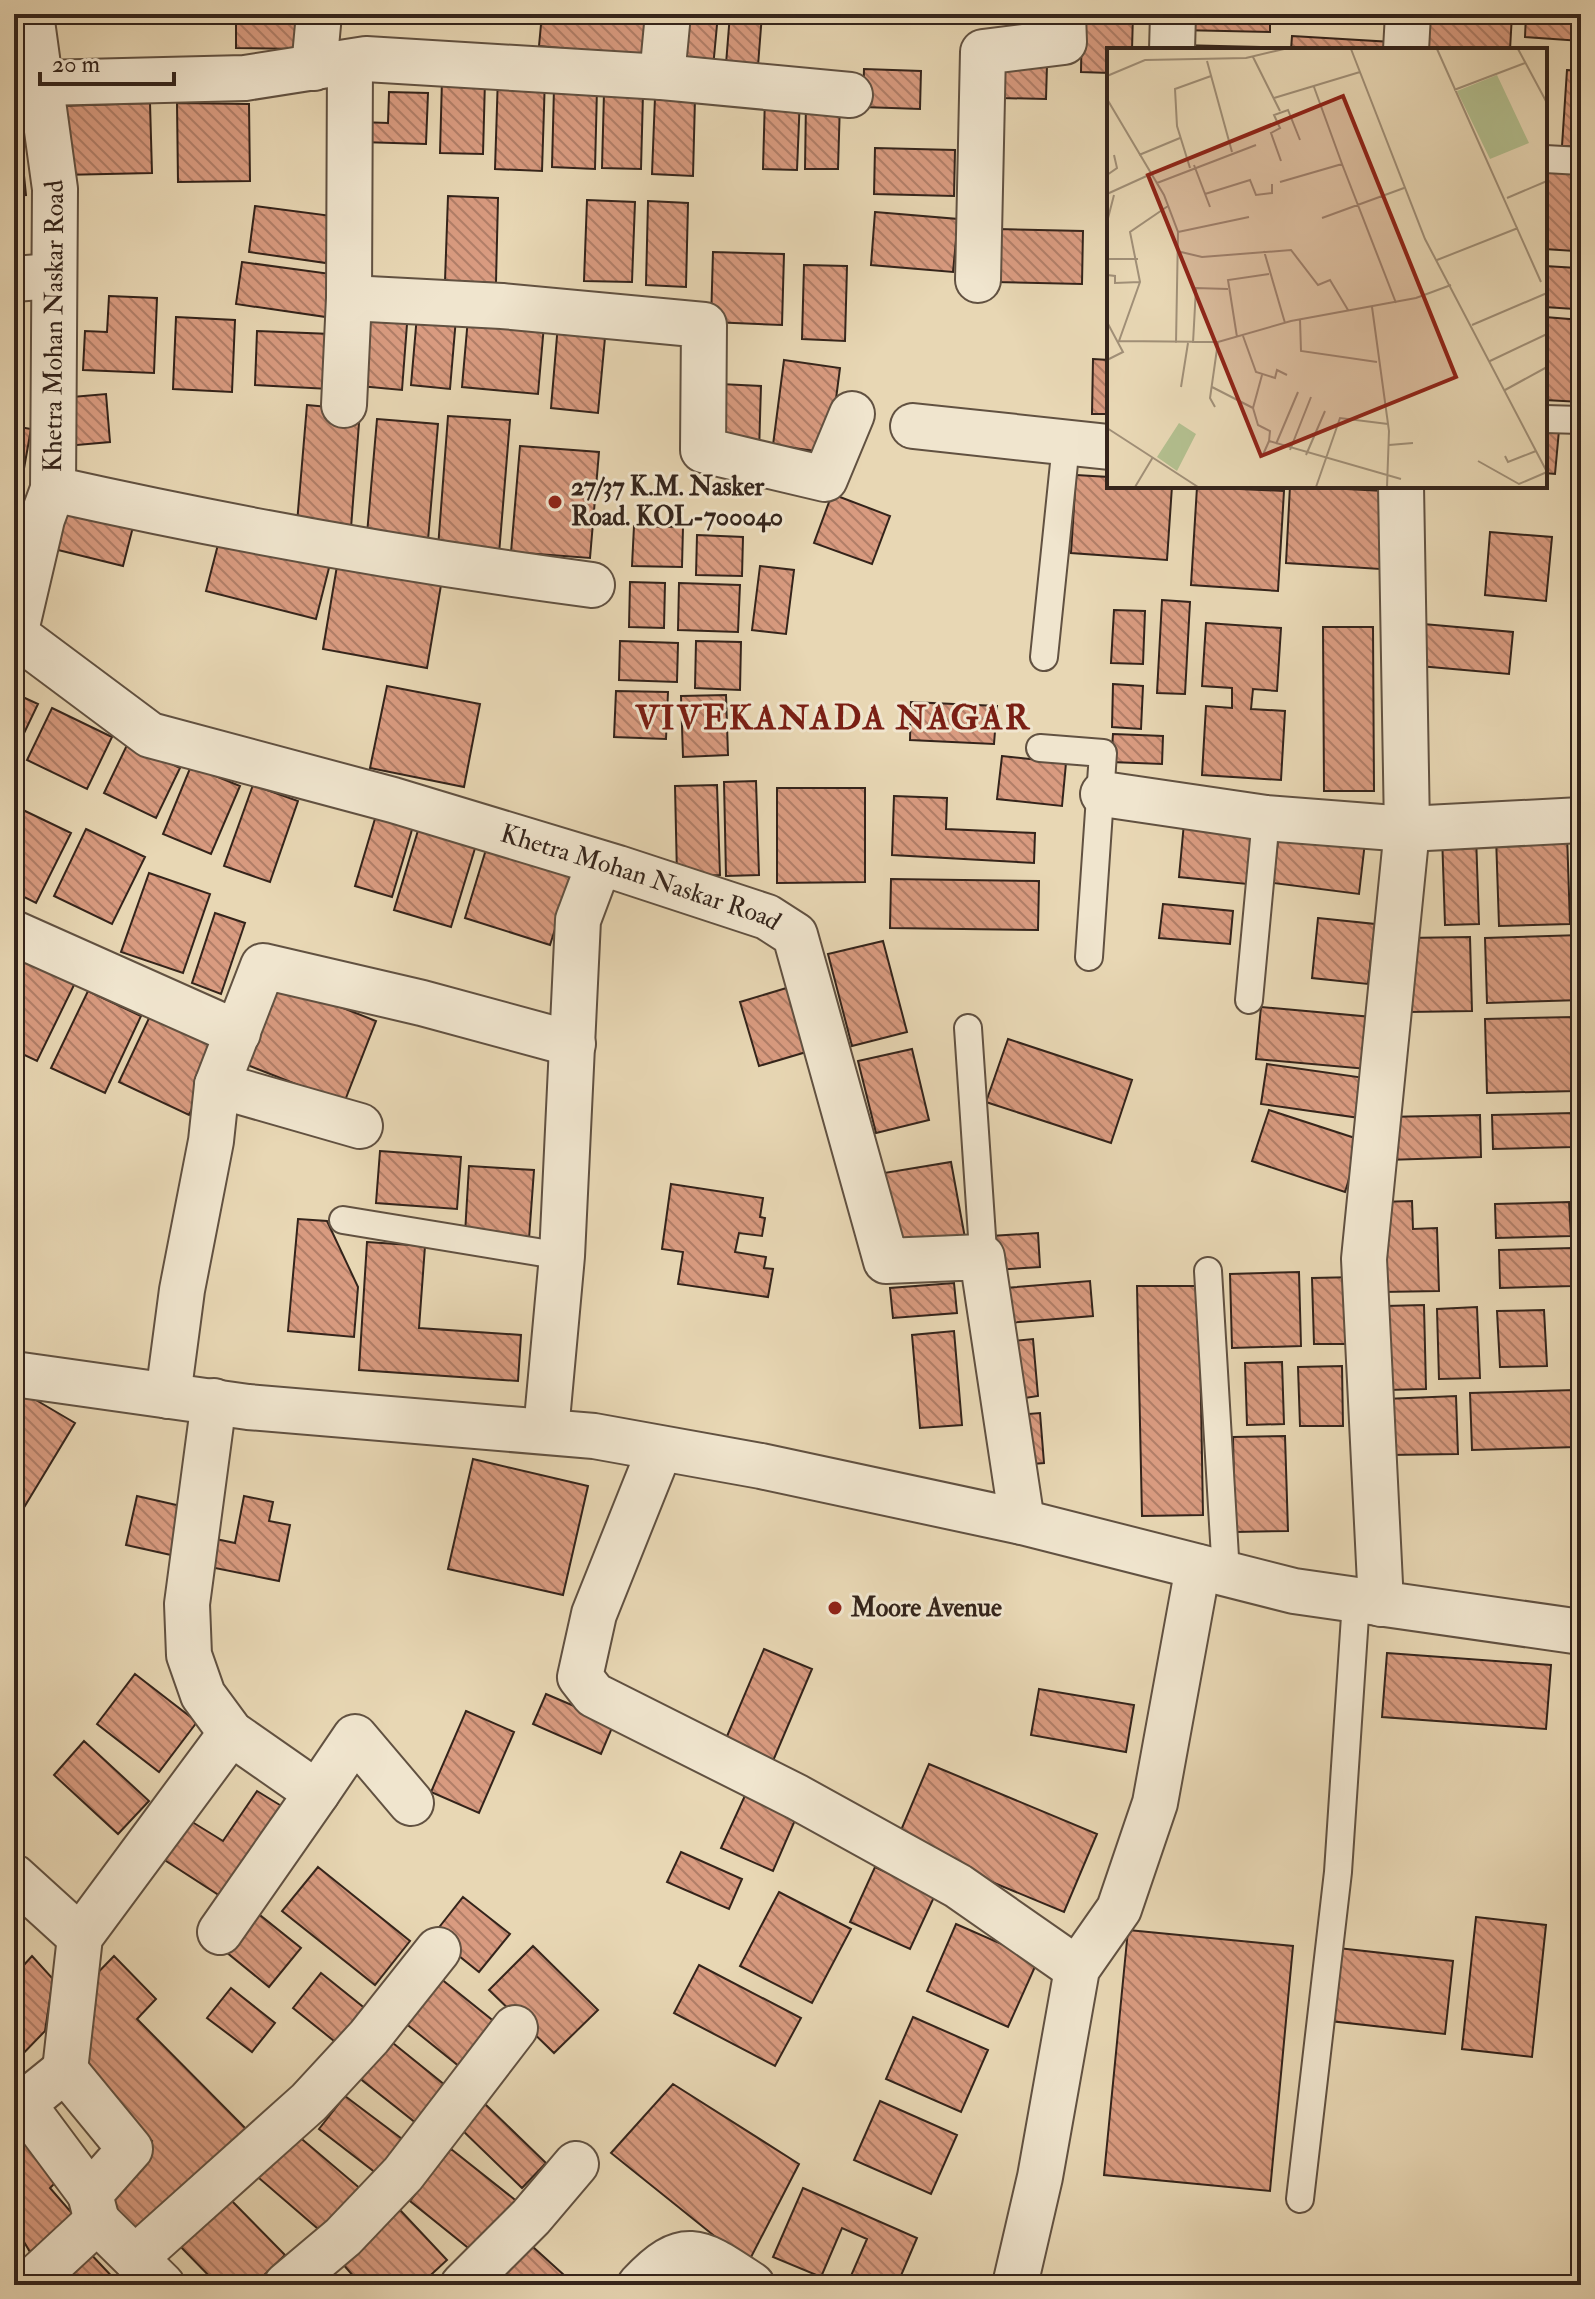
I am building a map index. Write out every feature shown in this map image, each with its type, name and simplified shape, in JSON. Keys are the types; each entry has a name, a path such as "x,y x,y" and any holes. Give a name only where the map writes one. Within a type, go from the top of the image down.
{"street":[{"name":"Khetra Mohan Naskar Road","path":"31,14 55,189 33,277 53,489 42,519 15,637 150,735 393,800 767,917 795,935 886,1261 982,1257 984,1266"},
{"path":"319,14 332,65 349,298 344,405"},
{"path":"662,77 668,14"},
{"path":"978,280 983,52 1064,42 1063,14"},
{"path":"1172,48 1173,14"},
{"path":"1406,48 1408,14"},
{"path":"42,83 245,78 366,59 662,77 850,95"},
{"path":"349,298 502,306 704,325 703,450 825,479 852,414"},
{"path":"913,426 1107,447"},
{"path":"1369,1603 1370,1435 1364,1259 1407,829 1401,488"},
{"path":"53,489 224,527 437,564 592,585"},
{"path":"1103,794 1266,818 1407,829 1581,820"},
{"path":"546,1431 562,1256 578,920 599,864"},
{"path":"14,938 16,934 238,1033"},
{"path":"168,1396 182,1290 211,1141 217,1085 263,966 573,1044"},
{"path":"217,1085 360,1126"},
{"path":"984,1266 1022,1522"},
{"path":"17,1380 546,1431 660,1449 1022,1522 1294,1591 1581,1632"},
{"path":"214,1401 187,1604 189,1655 203,1695 231,1733 317,1793"},
{"path":"660,1449 594,1614 581,1658 580,1677 594,1695 797,1797 958,1886 1077,1969"},
{"path":"1015,2285 1040,2177 1077,1969 1119,1909 1155,1803 1212,1571"},
{"path":"231,1733 80,1937 65,2070 23,2104 93,2207 148,2272 369,2037 438,1950"},
{"path":"220,1932 355,1737 411,1803"},
{"path":"14,1877 80,1937"},
{"path":"286,2285 343,2237 403,2174 515,2028"},
{"path":"28,2285 93,2207 130,2149 65,2070"},
{"path":"463,2285 531,2217 576,2164"},
{"path":"640,2285 662,2261 688,2252 718,2262 752,2285"}],"lane":[{"path":"1547,159 1581,161"},
{"path":"1547,419 1581,420"},
{"path":"1044,657 1066,444"},
{"path":"1040,748 1103,753 1103,794 1089,957"},
{"path":"1249,1000 1266,818"},
{"path":"968,1028 984,1266"},
{"path":"343,1220 562,1256"},
{"path":"1208,1271 1212,1571"},
{"path":"1300,2199 1369,1603"}],"building":[{"path":"236,14 299,14 298,49 236,48"},
{"path":"542,14 647,14 643,56 539,46"},
{"path":"677,14 718,14 713,68 671,64"},
{"path":"730,14 762,14 758,66 726,64"},
{"path":"966,14 1022,14 1020,25 965,18"},
{"path":"1082,14 1133,14 1132,48 1107,48 1107,73 1081,72"},
{"path":"1180,14 1270,14 1270,32 1179,30"},
{"path":"1430,14 1512,14 1510,48 1428,48"},
{"path":"1526,14 1581,14 1581,41 1525,37"},
{"path":"1292,36 1392,42 1391,48 1291,48"},
{"path":"1178,45 1260,47 1260,48 1178,48"},
{"path":"1002,63 1047,65 1046,99 1001,98"},
{"path":"864,69 921,71 920,109 863,107"},
{"path":"1567,70 1581,71 1581,147 1562,146"},
{"path":"498,75 545,77 542,171 495,169"},
{"path":"442,79 485,80 483,154 440,153"},
{"path":"14,80 21,130 14,131"},
{"path":"554,87 597,88 595,169 552,167"},
{"path":"389,92 428,93 426,144 361,142 361,122 388,123"},
{"path":"604,92 643,94 641,169 602,168"},
{"path":"765,96 800,97 797,170 763,169"},
{"path":"655,97 695,98 693,176 652,174"},
{"path":"806,100 840,102 838,169 805,169"},
{"path":"150,103 152,173 61,175 59,106"},
{"path":"177,103 249,104 250,181 178,182"},
{"path":"21,146 26,195 14,196 14,147"},
{"path":"875,148 955,150 954,196 874,194"},
{"path":"1547,168 1579,170 1574,251 1547,249"},
{"path":"448,196 498,198 496,283 445,281"},
{"path":"587,200 635,202 632,282 584,281"},
{"path":"648,201 688,203 686,287 646,285"},
{"path":"255,206 332,216 326,263 249,252"},
{"path":"21,207 24,249 14,250 14,208"},
{"path":"875,212 958,219 953,272 871,265"},
{"path":"997,229 1083,231 1082,284 995,282"},
{"path":"713,252 784,254 782,325 711,322"},
{"path":"242,262 331,274 326,317 236,304"},
{"path":"804,265 847,266 845,341 802,339"},
{"path":"1547,266 1577,268 1574,309 1547,307"},
{"path":"109,296 157,298 154,373 83,370 85,331 107,332"},
{"path":"355,306 408,311 402,390 349,385"},
{"path":"417,315 456,318 450,389 411,385"},
{"path":"176,317 235,320 232,392 173,389"},
{"path":"1547,317 1581,320 1581,402 1547,400"},
{"path":"468,318 544,325 538,394 462,387"},
{"path":"558,324 606,327 598,413 551,408"},
{"path":"257,331 331,334 329,389 255,385"},
{"path":"1093,359 1107,360 1107,414 1092,414"},
{"path":"784,360 840,368 829,453 773,445"},
{"path":"720,384 761,386 759,452 718,450"},
{"path":"106,394 110,442 66,446 61,398"},
{"path":"307,405 360,410 351,528 297,523"},
{"path":"448,416 510,420 499,554 438,548"},
{"path":"377,419 438,424 428,540 367,534"},
{"path":"14,426 31,429 20,491 14,490"},
{"path":"1547,429 1559,430 1555,474 1547,473"},
{"name":"27/37 K.M. Nasker Road. KOL-700040","path":"520,446 599,452 590,558 511,552"},
{"path":"1076,475 1107,477 1107,488 1172,488 1167,560 1071,553"},
{"path":"1197,488 1284,491 1278,591 1191,585"},
{"path":"1290,488 1384,491 1380,569 1286,563"},
{"path":"832,494 890,516 872,564 814,543"},
{"path":"66,501 135,519 123,566 54,549"},
{"path":"634,526 683,527 682,567 632,566"},
{"path":"1490,532 1552,537 1546,601 1485,595"},
{"path":"221,533 331,560 316,619 206,591"},
{"path":"697,535 743,537 742,576 696,575"},
{"path":"337,566 441,585 427,668 323,649"},
{"path":"760,566 794,570 786,634 752,630"},
{"path":"630,582 665,583 664,628 629,627"},
{"path":"679,583 740,585 738,632 678,630"},
{"path":"1162,600 1190,602 1185,694 1157,693"},
{"path":"1114,610 1145,611 1143,664 1111,663"},
{"path":"1206,623 1281,628 1277,691 1253,689 1251,709 1285,711 1281,780 1202,775 1206,706 1232,708 1232,688 1202,686"},
{"path":"1412,623 1513,632 1509,674 1408,665"},
{"path":"1323,627 1373,627 1374,791 1324,791"},
{"path":"620,641 678,643 677,682 619,680"},
{"path":"696,641 741,642 740,690 695,688"},
{"path":"1577,668 1581,669 1581,705 1575,704"},
{"path":"1113,684 1143,686 1141,729 1112,727"},
{"path":"387,686 480,704 464,787 370,768"},
{"path":"616,691 668,692 666,739 614,737"},
{"path":"14,693 38,704 16,750 14,749"},
{"path":"726,695 728,755 683,757 681,696"},
{"path":"911,702 997,706 994,744 910,740"},
{"path":"52,708 112,737 87,789 27,760"},
{"path":"1113,734 1163,736 1162,764 1111,762"},
{"path":"128,743 180,768 156,818 104,793"},
{"path":"1002,756 1066,763 1062,806 997,799"},
{"path":"191,766 240,786 211,854 163,834"},
{"path":"756,781 759,875 726,876 724,782"},
{"path":"253,785 298,801 270,882 224,866"},
{"path":"717,785 720,875 677,876 675,786"},
{"path":"777,788 865,788 865,882 777,883"},
{"path":"894,796 947,798 946,829 1035,833 1034,863 892,855"},
{"path":"23,810 71,833 36,903 14,892 14,829"},
{"path":"377,812 414,823 392,897 355,886"},
{"path":"423,814 480,832 451,927 394,910"},
{"path":"1184,823 1253,828 1247,884 1179,877"},
{"path":"86,829 145,857 112,924 54,896"},
{"path":"1279,832 1365,842 1359,894 1273,883"},
{"path":"1567,834 1570,924 1499,926 1496,836"},
{"path":"1442,835 1476,835 1479,924 1445,925"},
{"path":"488,843 574,869 550,945 465,918"},
{"path":"149,873 210,894 183,973 121,952"},
{"path":"891,879 1039,881 1038,930 890,928"},
{"path":"1163,904 1233,911 1230,944 1159,938"},
{"path":"215,913 245,923 221,994 192,983"},
{"path":"1318,918 1375,924 1368,984 1312,978"},
{"path":"1581,935 1581,1000 1487,1003 1485,938"},
{"path":"1470,937 1472,1011 1409,1012 1406,938"},
{"path":"883,941 907,1032 852,1046 828,954"},
{"path":"25,960 75,983 37,1061 14,1050 14,982"},
{"path":"264,977 376,1021 344,1103 232,1059"},
{"path":"793,986 813,1050 759,1066 740,1002"},
{"path":"88,991 141,1016 105,1093 51,1068"},
{"path":"1261,1007 1372,1017 1367,1069 1256,1059"},
{"path":"150,1016 220,1049 189,1115 119,1082"},
{"path":"1573,1017 1575,1091 1487,1093 1485,1019"},
{"path":"1008,1039 1132,1080 1111,1143 986,1102"},
{"path":"912,1049 929,1120 876,1133 858,1061"},
{"path":"1267,1064 1365,1078 1360,1118 1261,1104"},
{"path":"1269,1110 1361,1140 1345,1192 1252,1161"},
{"path":"1572,1113 1573,1147 1493,1149 1492,1115"},
{"path":"1480,1115 1481,1157 1386,1160 1385,1117"},
{"path":"380,1151 461,1157 457,1209 376,1203"},
{"path":"951,1162 965,1238 892,1250 878,1174"},
{"path":"469,1166 534,1170 529,1239 465,1234"},
{"path":"671,1184 763,1198 760,1217 765,1218 762,1236 739,1233 735,1252 766,1257 764,1268 773,1269 768,1297 678,1284 683,1252 662,1249"},
{"path":"1412,1201 1413,1229 1437,1228 1439,1291 1382,1292 1379,1202"},
{"path":"1569,1202 1571,1236 1496,1238 1495,1204"},
{"path":"298,1219 327,1221 358,1287 354,1337 288,1331"},
{"path":"1038,1233 1040,1267 993,1270 991,1236"},
{"path":"367,1242 425,1246 419,1328 521,1335 518,1381 359,1370"},
{"path":"1572,1248 1573,1286 1500,1288 1499,1250"},
{"path":"1299,1272 1301,1346 1232,1348 1230,1274"},
{"path":"1357,1277 1359,1344 1314,1344 1312,1278"},
{"path":"1090,1281 1093,1316 1008,1323 1005,1288"},
{"path":"954,1283 957,1313 893,1318 890,1288"},
{"path":"1137,1286 1199,1286 1203,1515 1142,1516"},
{"path":"1424,1305 1426,1389 1387,1390 1385,1306"},
{"path":"1477,1307 1480,1378 1439,1379 1437,1309"},
{"path":"1544,1310 1547,1366 1500,1367 1497,1311"},
{"path":"954,1331 962,1425 920,1428 912,1335"},
{"path":"1033,1339 1038,1396 1018,1399 1013,1341"},
{"path":"1282,1362 1284,1424 1247,1425 1245,1363"},
{"path":"1342,1366 1343,1426 1300,1426 1298,1367"},
{"path":"1574,1390 1576,1447 1472,1450 1470,1393"},
{"path":"24,1393 75,1423 14,1524 14,1409"},
{"path":"1456,1396 1458,1454 1388,1455 1385,1399"},
{"path":"1040,1413 1044,1463 1020,1465 1015,1415"},
{"path":"1285,1436 1288,1531 1235,1532 1233,1437"},
{"path":"473,1459 588,1486 563,1595 448,1569"},
{"path":"137,1496 181,1506 171,1555 126,1545"},
{"path":"244,1496 273,1502 269,1521 290,1525 279,1581 205,1566 211,1538 235,1543"},
{"path":"764,1649 812,1669 770,1768 722,1748"},
{"path":"1387,1653 1551,1665 1546,1729 1382,1717"},
{"path":"135,1674 197,1722 159,1772 97,1724"},
{"path":"1039,1689 1134,1705 1126,1752 1031,1735"},
{"path":"546,1694 614,1723 601,1754 533,1724"},
{"path":"466,1711 514,1732 479,1813 431,1792"},
{"path":"84,1741 149,1801 118,1834 54,1775"},
{"path":"929,1764 1097,1834 1064,1912 896,1842"},
{"path":"748,1789 799,1811 773,1871 721,1848"},
{"path":"257,1791 288,1810 228,1901 163,1859 189,1820 223,1841"},
{"path":"681,1852 742,1879 729,1909 667,1882"},
{"path":"318,1867 410,1941 375,1985 282,1911"},
{"path":"875,1867 935,1895 910,1949 850,1922"},
{"path":"779,1892 851,1929 812,2003 740,1966"},
{"path":"463,1897 510,1934 479,1972 433,1935"},
{"path":"251,1908 301,1948 269,1987 220,1947"},
{"path":"1476,1917 1546,1925 1532,2057 1462,2049"},
{"path":"956,1924 1038,1960 1008,2027 927,1991"},
{"path":"1128,1930 1293,1946 1270,2191 1104,2175"},
{"path":"533,1946 598,2010 554,2053 489,1990"},
{"path":"1338,1948 1453,1961 1445,2034 1330,2021"},
{"path":"32,1956 53,1979 45,2031 14,2063 14,1976"},
{"path":"114,1956 156,1999 137,2019 251,2134 134,2235 100,2195 152,2141 74,2061 81,1990"},
{"path":"699,1965 801,2018 775,2066 674,2013"},
{"path":"321,1973 367,2010 339,2045 293,2008"},
{"path":"435,1974 496,2023 460,2067 399,2018"},
{"path":"231,1988 275,2023 252,2052 207,2018"},
{"path":"913,2017 988,2050 961,2112 886,2079"},
{"path":"383,2035 451,2090 421,2127 353,2073"},
{"path":"673,2084 799,2164 748,2263 611,2153"},
{"path":"345,2096 402,2139 376,2173 319,2129"},
{"path":"880,2101 957,2135 931,2194 854,2160"},
{"path":"485,2104 546,2163 522,2188 461,2129"},
{"path":"14,2121 59,2179 50,2188 77,2219 30,2252 14,2225"},
{"path":"290,2129 362,2190 324,2234 252,2172"},
{"path":"451,2149 524,2207 482,2259 410,2201"},
{"path":"803,2188 917,2238 897,2285 847,2285 867,2239 842,2228 821,2277 773,2257"},
{"path":"226,2195 285,2255 254,2285 218,2285 176,2242"},
{"path":"400,2210 447,2260 420,2285 361,2285 342,2263"},
{"path":"522,2237 575,2285 478,2285"},
{"path":"86,2249 120,2285 49,2285"}],"place":[{"name":"27/37 K.M. Nasker Road. KOL-700040","path":"555,502"},
{"name":"Moore Avenue","path":"835,1608"}],"district":[{"name":"VIVEKANADA NAGAR","path":"833,718"}]}
